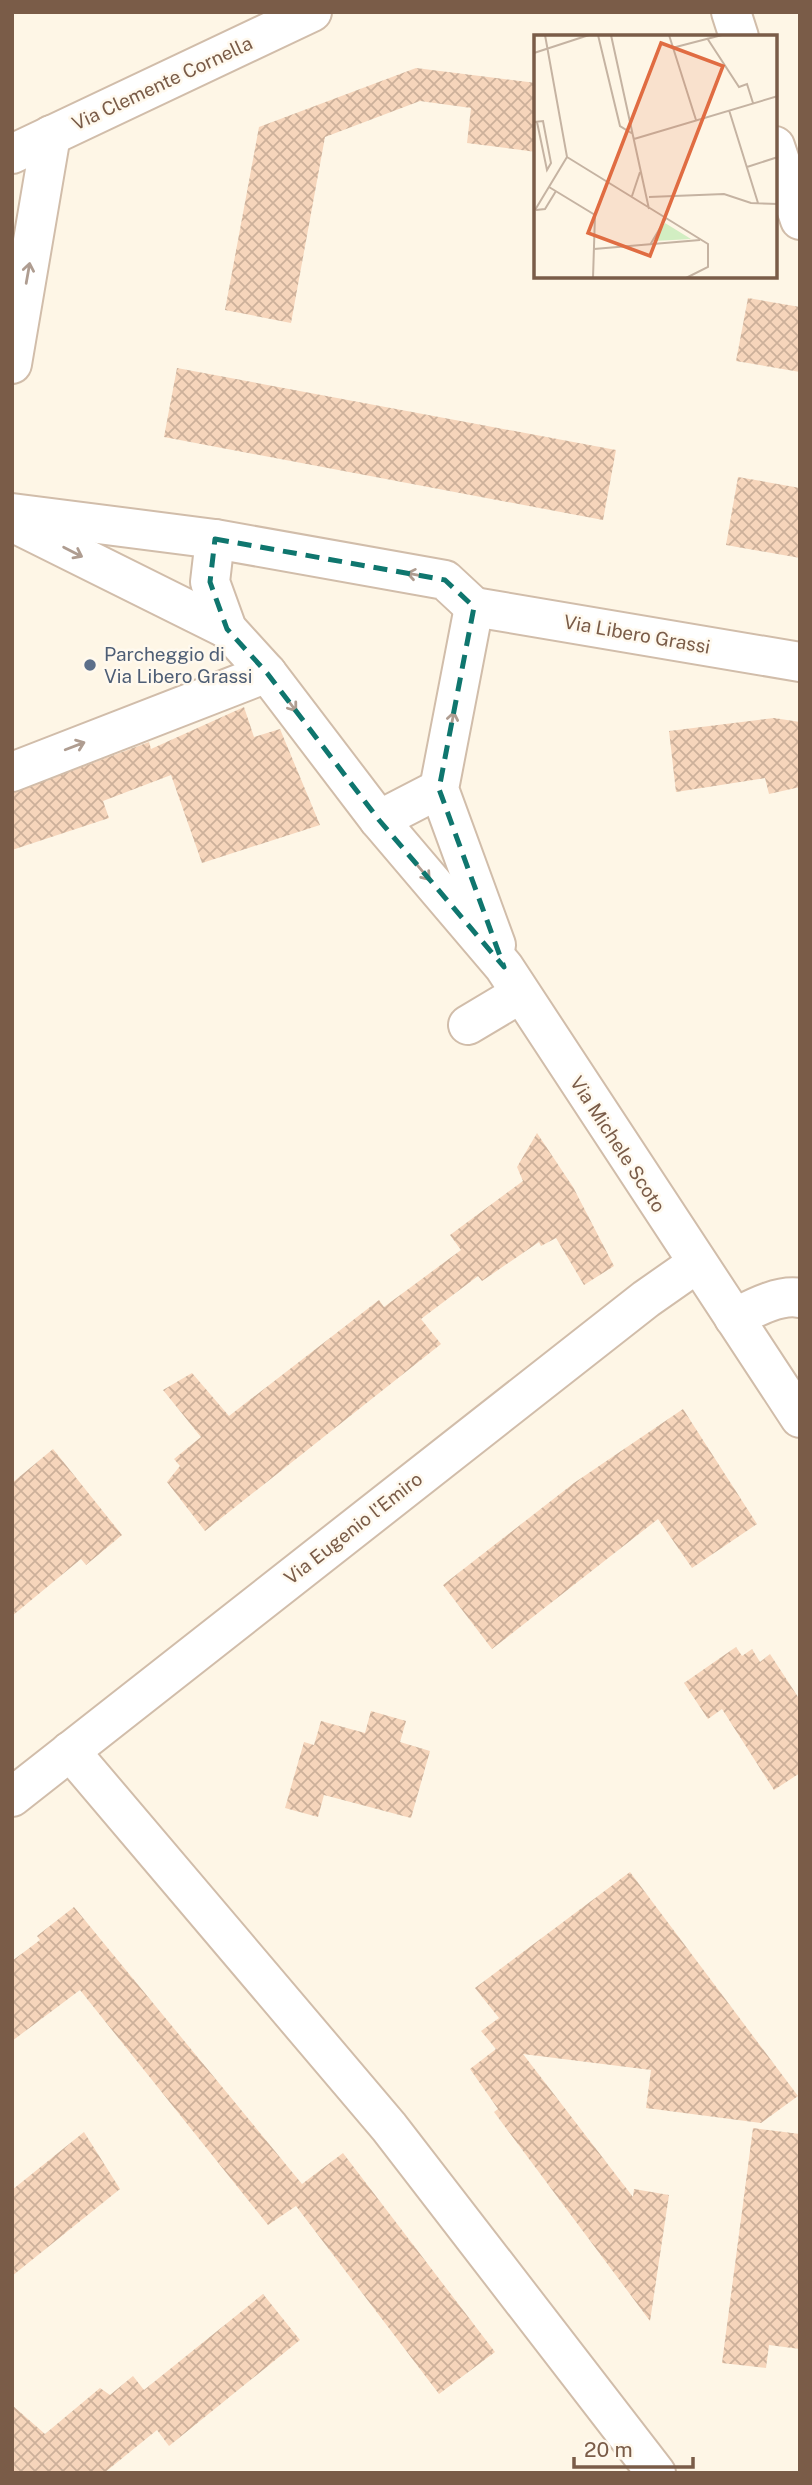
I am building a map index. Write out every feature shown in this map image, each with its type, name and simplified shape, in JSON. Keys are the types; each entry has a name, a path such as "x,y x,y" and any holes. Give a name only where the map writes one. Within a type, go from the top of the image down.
{"street":[{"name":"Via Clemente Cornella","path":"12,154 312,12"},
{"path":"731,12 738,35"},
{"path":"12,364 51,135"},
{"path":"777,152 800,220"},
{"path":"12,513 215,540 444,580 474,607 439,789 512,981"},
{"path":"12,522 227,629 267,673 379,820 512,981"},
{"path":"215,540 210,582 227,629"},
{"name":"Via Libero Grassi","path":"474,607 800,662"},
{"path":"12,772 267,673"},
{"path":"379,820 439,789"},
{"path":"468,1025 512,981"},
{"name":"Via Michele Scoto","path":"512,981 800,1418"},
{"name":"Via Eugenio l'Emiro","path":"12,1797 602,1333 696,1264"},
{"path":"734,1318 758,1306 793,1297 800,1298"},
{"path":"70,1751 389,2127 656,2473"}],"highlighted area":[{"path":"215,539 445,580 474,607 439,789 504,967 379,820 267,673 227,629 210,582"}],"building":[{"path":"416,68 534,83 534,152 467,143 471,108 420,101 325,137 291,323 225,310 259,127"},
{"path":"748,298 800,307 800,372 736,361"},
{"path":"177,368 616,450 603,520 164,437"},
{"path":"738,477 800,488 800,558 726,545"},
{"path":"244,707 254,737 280,729 320,825 202,863 171,775 103,801 109,818 12,850 12,793 149,742 151,749"},
{"path":"774,718 800,722 800,787 769,794 765,778 676,792 669,731"},
{"path":"537,1133 573,1187 614,1266 584,1285 556,1238 541,1246 539,1242 482,1281 478,1276 421,1319 441,1344 205,1531 167,1482 180,1466 174,1459 201,1437 163,1390 192,1373 229,1416 379,1300 384,1307 461,1250 450,1235 523,1181 517,1167"},
{"path":"683,1409 757,1524 692,1568 658,1519 492,1649 443,1585 574,1483"},
{"path":"53,1449 122,1535 86,1565 81,1559 12,1616 12,1483"},
{"path":"736,1647 742,1656 752,1649 760,1662 770,1654 800,1700 800,1773 774,1790 722,1709 708,1719 684,1683"},
{"path":"371,1711 406,1721 400,1742 430,1751 411,1818 324,1795 318,1817 285,1808 304,1742 314,1745 321,1721 365,1733"},
{"path":"630,1872 798,2096 761,2123 646,2108 651,2070 523,2054 633,2197 634,2189 669,2195 650,2321 494,2112 498,2109 470,2069 496,2049 481,2031 499,2018 475,1988"},
{"path":"74,1907 302,2184 343,2153 495,2352 439,2394 296,2206 268,2225 80,1990 12,2041 12,1961 40,1940 37,1936"},
{"path":"753,2128 800,2134 800,2349 769,2345 766,2368 722,2363"},
{"path":"84,2132 120,2189 12,2276 12,2190"},
{"path":"263,2294 300,2340 169,2446 157,2430 104,2473 12,2473 12,2405 45,2434 100,2388 110,2395 133,2376 144,2390"}],"place":[{"name":"Parcheggio di Via Libero Grassi","path":"90,665"}]}
